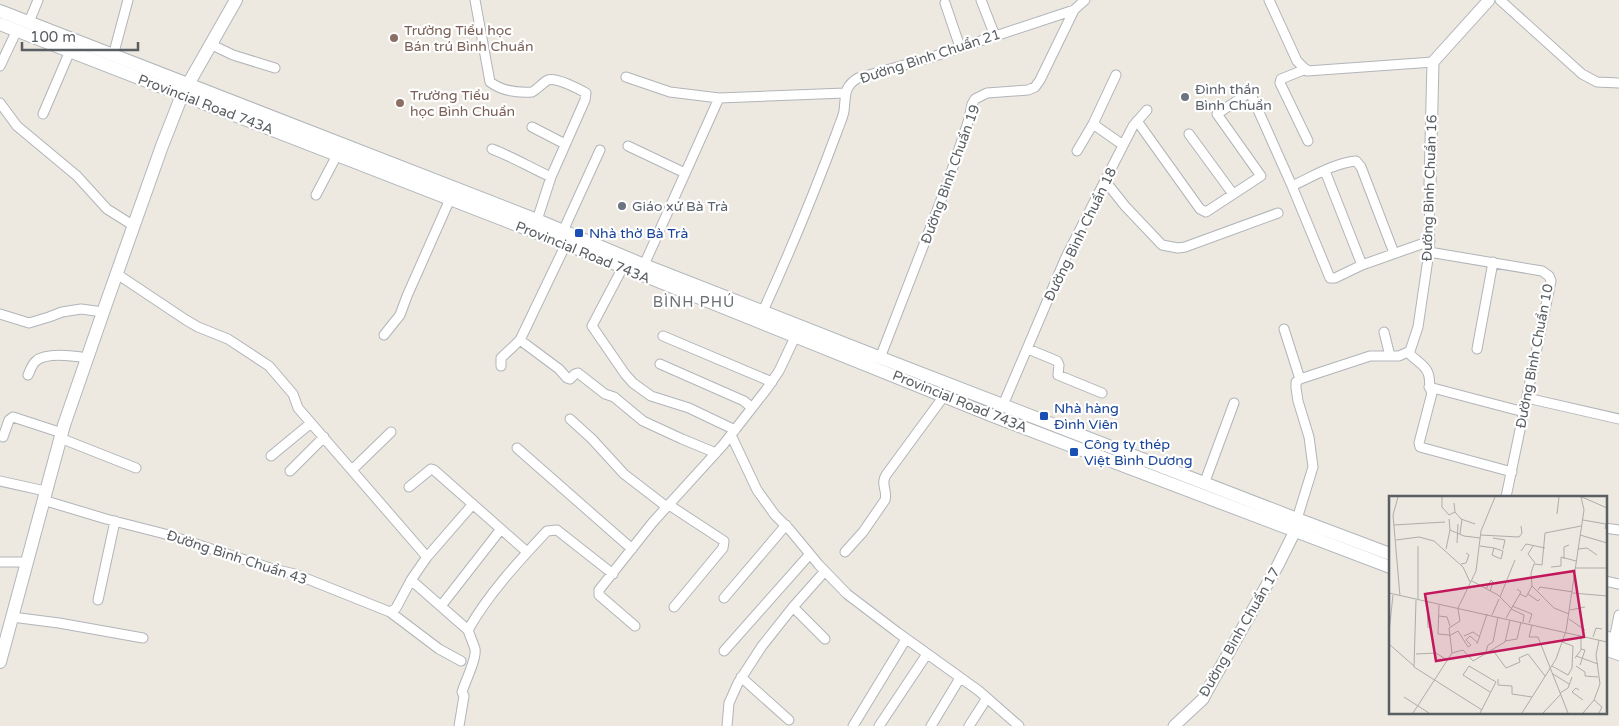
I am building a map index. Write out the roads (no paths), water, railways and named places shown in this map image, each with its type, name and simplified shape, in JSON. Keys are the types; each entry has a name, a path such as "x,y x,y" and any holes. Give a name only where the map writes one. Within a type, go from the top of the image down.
{"main road":[{"path":"0,662 4,630 12,617 61,435 103,312 185,90 236,0"},
{"name":"Provincial Road 743A","path":"0,11 114,56 185,90 336,155 566,244 585,246 644,265 1204,484 1389,567"},
{"name":"Provincial Road 743A","path":"0,24 537,220 563,231 585,246 623,267 993,416 1296,525 1389,554"},
{"path":"1611,642 1619,654"}],"street":[{"path":"29,22 38,0"},
{"path":"114,56 128,0"},
{"path":"475,0 490,82 497,87 509,91 532,92 547,80 553,79 586,93 585,100 551,177 537,220"},
{"path":"981,0 995,36"},
{"path":"1074,10 1085,0"},
{"path":"1269,0 1296,61 1308,71 1433,62 1488,0"},
{"path":"1500,0 1582,74 1597,82 1619,83"},
{"path":"945,3 960,47"},
{"name":"Đường Bình Chuẩn 21","path":"763,312 831,148 844,113 845,93 850,83 858,78 1074,10"},
{"name":"Đường Bình Chuẩn 19","path":"880,358 948,182 967,126 972,104 987,93 1028,90 1035,87 1074,10"},
{"path":"0,66 16,30"},
{"path":"210,44 233,55 275,68"},
{"path":"42,114 70,51"},
{"name":"Đường Bình Chuẩn 16","path":"1408,352 1418,327 1430,241 1433,62"},
{"path":"1306,69 1281,79 1280,83 1308,141"},
{"path":"1077,151 1093,124 1116,75"},
{"path":"626,77 670,92 719,98 845,93"},
{"path":"1137,121 1200,208 1206,212 1261,176 1217,114 1250,92 1330,278 1335,278 1362,265 1430,241"},
{"path":"644,265 719,98"},
{"path":"0,104 17,126 76,176 107,209 134,226"},
{"name":"Đường Bình Chuẩn 18","path":"993,416 1002,405 1066,257 1106,182 1123,145 1137,121 1147,110"},
{"path":"1093,124 1123,145"},
{"path":"532,127 565,144"},
{"path":"1189,134 1233,194"},
{"path":"628,146 685,174"},
{"path":"492,149 551,177"},
{"path":"563,231 600,150"},
{"path":"316,195 336,155"},
{"path":"1292,186 1324,171 1356,161 1362,166 1394,253"},
{"path":"1324,171 1362,265"},
{"path":"1106,182 1125,206 1162,245 1171,247 1185,247 1278,213"},
{"path":"384,335 400,315 450,199"},
{"path":"501,366 501,358 520,340 566,244"},
{"name":"Đường Bình Chuẩn 10","path":"1429,252 1542,271 1549,276 1551,282 1506,496"},
{"path":"1477,349 1493,262"},
{"path":"623,267 592,326 633,383 651,396 689,408 733,433 757,490 775,515 786,525 825,572 847,594 987,698 1018,726"},
{"path":"118,274 186,320 228,339 269,366 292,394 298,408 428,557"},
{"path":"0,314 29,323 49,318 62,312 81,309 103,312"},
{"path":"1284,329 1300,379"},
{"path":"1384,332 1390,356"},
{"path":"663,336 772,382"},
{"path":"635,626 599,594 599,590 668,506 733,433 772,382 795,337"},
{"path":"520,340 559,369 569,379 578,373 605,394 614,397 643,421 716,452"},
{"path":"1028,348 1057,361 1059,365 1058,375 1102,393"},
{"path":"1296,525 1313,467 1309,437 1296,382 1300,379 1370,356 1399,356 1408,352 1428,372 1429,387 1432,393 1419,443 1420,446 1512,472"},
{"path":"28,375 35,362 42,357 73,355 87,358"},
{"path":"660,364 744,401 752,408"},
{"path":"1429,387 1524,412"},
{"path":"845,552 863,532 886,500 887,497 883,484 886,475 944,396"},
{"path":"1527,398 1619,419"},
{"path":"1204,484 1234,404"},
{"path":"3,437 9,420 13,417 61,435 136,468"},
{"path":"570,419 592,439 624,474 668,506 724,541 723,548 674,607"},
{"path":"271,456 311,423"},
{"path":"353,469 391,432"},
{"path":"290,471 324,437"},
{"path":"517,448 632,549"},
{"path":"409,487 431,469 434,470 527,552"},
{"name":"Đường Bình Chuẩn 43","path":"0,481 115,521 295,574 390,612 439,649 461,660"},
{"path":"390,612 396,608 411,580 428,557 473,504"},
{"path":"98,600 115,521"},
{"path":"724,598 786,525"},
{"name":"Đường Bình Chuẩn 17","path":"1174,726 1203,698 1278,565 1296,525"},
{"path":"1606,528 1619,530"},
{"path":"441,606 502,529"},
{"path":"468,630 490,598 547,530 557,530 613,574"},
{"path":"724,651 810,554"},
{"path":"0,562 27,562"},
{"path":"727,726 729,702 741,677 762,646 793,607 825,572"},
{"path":"411,580 468,630 475,651 474,661 462,692 464,696 459,726"},
{"path":"1606,581 1619,584"},
{"path":"793,607 825,639"},
{"path":"1611,642 1619,615"},
{"path":"12,617 59,623 143,638"},
{"path":"853,726 906,639"},
{"path":"879,726 927,654"},
{"path":"741,677 789,720"},
{"path":"931,726 960,678"},
{"path":"969,726 987,698"}],"place":[{"name":"Trường Tiểu học Bán trú Bình Chuẩn","path":"394,38"},
{"name":"Đình thần Bình Chuẩn","path":"1185,97"},
{"name":"Trường Tiểu học Bình Chuẩn","path":"400,103"},
{"name":"Giáo xứ Bà Trà","path":"622,206"},
{"name":"Nhà thờ Bà Trà","path":"579,233"},
{"name":"Nhà hàng Đình Viên","path":"1044,416"},
{"name":"Công ty thép Việt Bình Dương","path":"1074,452"}],"district":[{"name":"BÌNH PHÚ","path":"694,302"}]}
